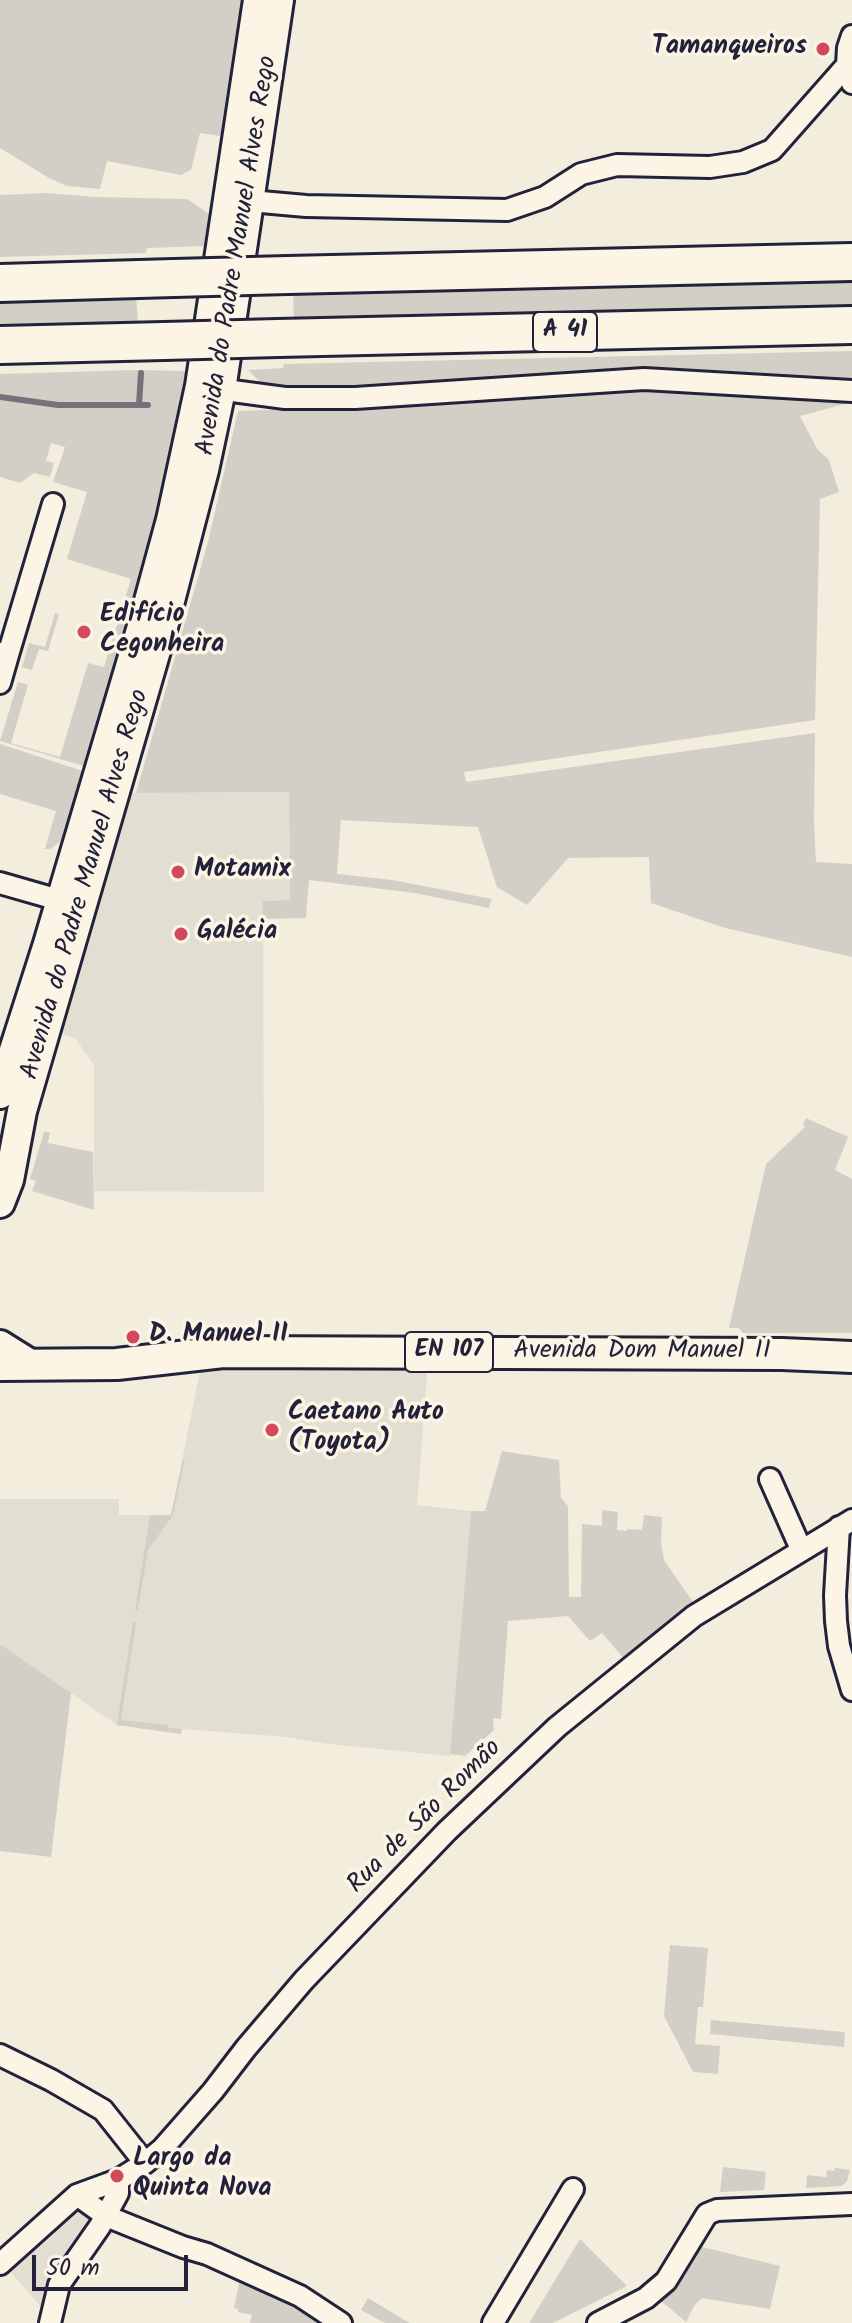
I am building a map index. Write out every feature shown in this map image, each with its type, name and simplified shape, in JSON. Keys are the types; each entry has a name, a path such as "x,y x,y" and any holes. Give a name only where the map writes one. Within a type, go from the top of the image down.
{"highway":[{"path":"0,283 852,262"},
{"name":"A 41","path":"0,345 852,325"}],"main road":[{"name":"Avenida do Padre Manuel Alves Rego","path":"0,1203 9,1180 70,904 143,623 210,388 236,228 258,0"},
{"name":"Avenida do Padre Manuel Alves Rego","path":"236,228 250,201 279,0"},
{"name":"Avenida do Padre Manuel Alves Rego","path":"0,1094 70,904"},
{"path":"0,1345 32,1365"},
{"name":"Avenida Dom Manuel II","path":"0,1365 117,1364 223,1352 782,1354 852,1357"}],"street":[{"path":"250,201 306,206 507,210 545,197 581,174 617,165 710,167 743,162 772,150 850,74 848,48 852,36"},
{"path":"210,388 285,398 355,398 644,379 852,391"},
{"path":"0,683 4,654 53,504"},
{"path":"0,883 70,904"},
{"path":"770,1479 801,1549"},
{"path":"846,1523 835,1595 839,1646 852,1690"},
{"name":"Rua de São Romão","path":"0,2264 77,2195 118,2180 162,2149 304,1980 484,1795 557,1727 694,1616 846,1523"},
{"path":"0,2055 103,2110 145,2163"},
{"path":"50,2323 59,2285 106,2216 118,2193 118,2180"},
{"path":"493,2323 573,2189"},
{"path":"77,2195 106,2216 207,2254 300,2296 341,2323"},
{"path":"598,2323 646,2298 666,2281 707,2214 717,2210 852,2204"}],"shaded area":[{"path":"0,0 242,0 221,136 200,133 191,170 181,175 107,161 100,189 67,186 0,148"},
{"path":"46,193 187,199 209,214 205,246 147,248 146,253 0,257 0,195"},
{"path":"852,282 852,305 294,318 293,295"},
{"path":"136,298 138,321 0,325 0,301"},
{"path":"852,351 852,382 295,393 264,386 248,370 283,368 284,364"},
{"path":"186,371 150,540 84,766 0,741 18,682 28,685 11,743 60,757 88,663 104,667 131,579 67,559 87,492 53,482 65,447 51,443 46,461 54,463 50,477 34,473 20,483 0,477 0,374"},
{"path":"641,387 852,400 800,416 817,449 829,460 839,492 820,499 815,720 464,772 466,782 815,733 816,862 852,864 852,957 725,928 651,903 649,857 568,858 527,905 497,887 478,827 341,820 337,874 392,880 492,899 489,908 415,893 309,880 306,918 262,919 263,901 290,900 289,792 136,793 208,542 238,411"},
{"path":"55,613 59,614 48,651 39,649 32,670 22,667 29,643 45,647"},
{"path":"0,744 83,771 60,842 50,849 45,849 56,811 0,794"},
{"path":"289,792 290,900 263,901 264,1192 94,1191 94,1065 75,1038 47,1030 115,793"},
{"path":"806,1118 848,1137 835,1170 852,1179 852,1333 743,1333 739,1328 729,1328 766,1164 805,1127"},
{"path":"44,1132 50,1132 48,1143 93,1152 94,1210 32,1191 36,1181 30,1179"},
{"path":"427,1353 417,1505 471,1511 450,1756 287,1737 182,1729 181,1734 117,1725 0,1644 0,1499 119,1499 119,1515 171,1515 203,1356"},
{"path":"502,1451 559,1460 561,1498 568,1506 569,1597 581,1597 582,1524 602,1526 602,1510 618,1512 617,1530 642,1530 644,1515 662,1517 664,1560 695,1605 624,1659 602,1633 590,1641 568,1616 508,1621 501,1719 493,1718 494,1730 465,1756 450,1754 471,1511 485,1511"},
{"path":"183,1459 173,1515 148,1550 138,1609 135,1611 150,1515 171,1515"},
{"path":"133,1622 136,1622 121,1720 168,1725 168,1728 182,1729 181,1734 117,1725"},
{"path":"0,1644 71,1693 51,1857 0,1851"},
{"path":"670,1945 708,1948 703,2007 698,2007 695,2044 720,2046 718,2074 693,2072 664,2016"},
{"path":"711,2020 845,2032 844,2047 710,2034"},
{"path":"723,2167 766,2172 764,2190 720,2192"},
{"path":"835,2168 850,2170 842,2186 806,2188 807,2175 826,2177 827,2170 834,2171"},
{"path":"79,2202 101,2216 49,2316 4,2264"},
{"path":"580,2239 627,2286 553,2323 529,2323"},
{"path":"698,2246 780,2266 770,2309 702,2298 686,2322 660,2300"},
{"path":"239,2283 286,2302 322,2323 250,2323 252,2315 234,2308"},
{"path":"368,2298 410,2323 385,2323 361,2310"}],"waterway":[{"path":"139,405 141,373"},
{"path":"0,397 58,405 148,405"}],"place":[{"name":"Tamanqueiros","path":"823,49"},
{"name":"Edifício Cegonheira","path":"84,632"},
{"name":"Motamix","path":"178,872"},
{"name":"Galécia","path":"181,934"},
{"name":"D. Manuel II","path":"133,1337"},
{"name":"Caetano Auto (Toyota)","path":"272,1430"},
{"name":"Largo da Quinta Nova","path":"117,2176"}]}
